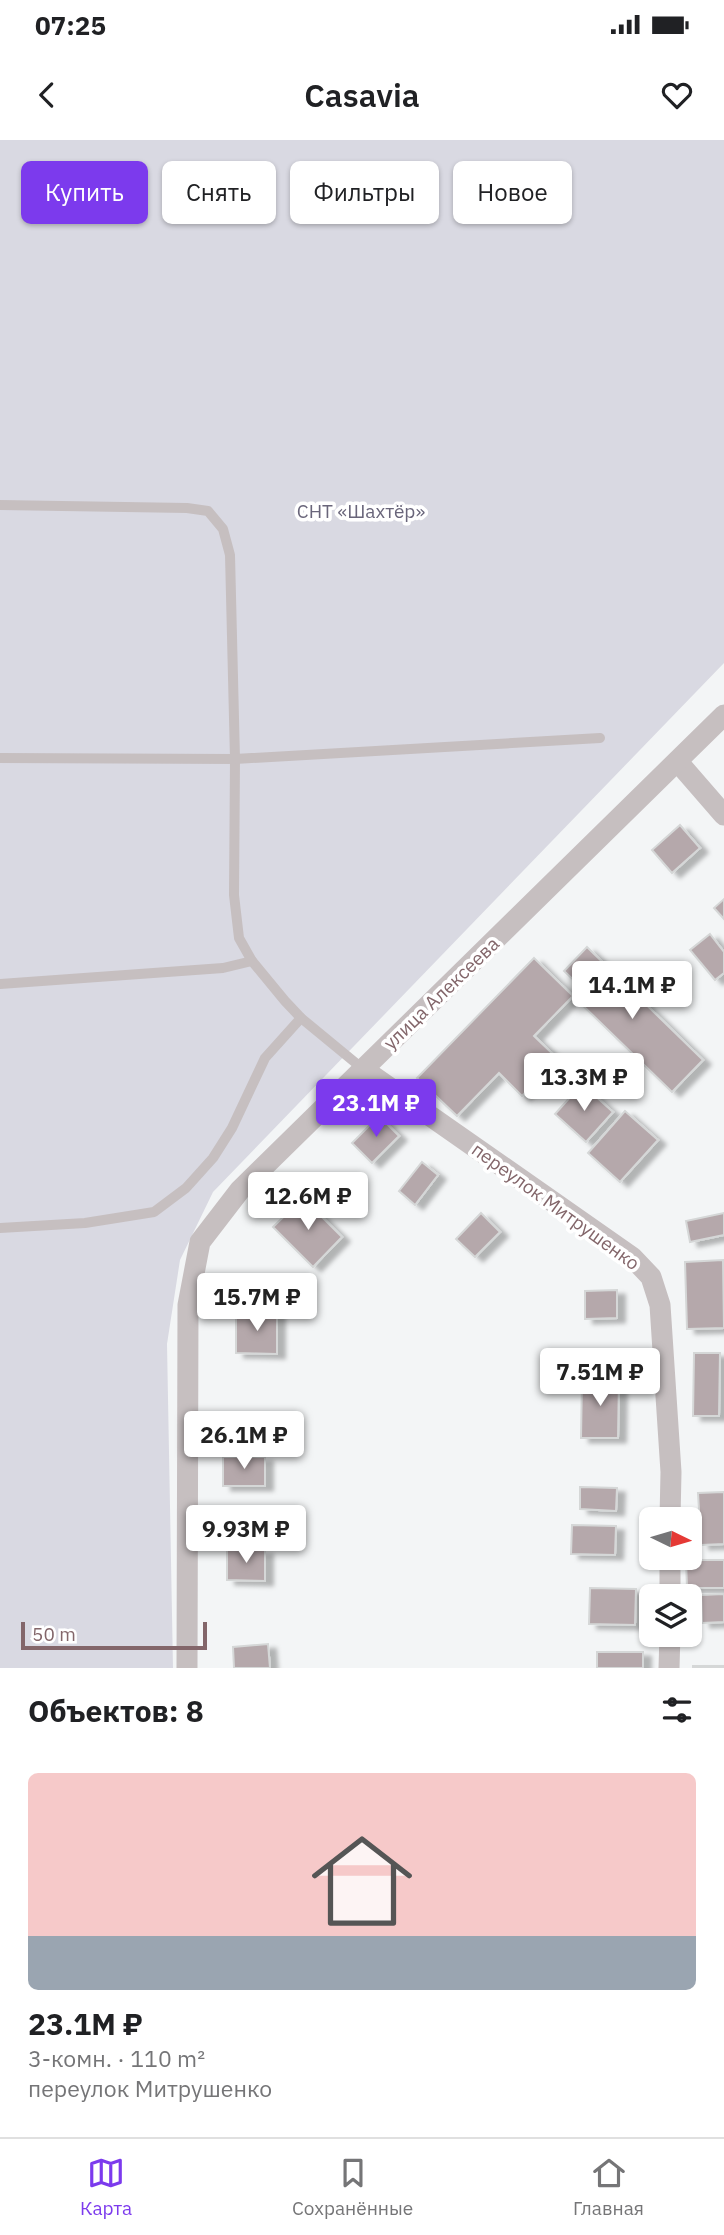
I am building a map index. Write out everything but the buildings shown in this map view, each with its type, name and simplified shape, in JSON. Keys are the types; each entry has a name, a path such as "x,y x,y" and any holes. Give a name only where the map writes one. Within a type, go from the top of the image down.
{"street":[{"name":"улица Алексеева","path":"187,1668 188,1305 200,1242 240,1190 724,715"},
{"path":"678,762 724,815"},
{"name":"переулок Митрушенко","path":"363,1069 632,1257 652,1277 660,1305 671,1472 670,1507"},
{"path":"669,1668 670,1647"}],"lane":[{"path":"0,505 187,508 208,511 223,528 230,555 235,759 234,895 239,938 252,961 301,1018 363,1069"},
{"path":"0,758 235,759 600,738"},
{"path":"0,984 223,968 252,961"},
{"path":"0,1228 85,1223 154,1212 187,1188 213,1158 232,1128 265,1058 301,1018"}],"green space":[{"name":"СНТ «Шахтёр»","path":"0,140 724,140 724,663 213,1192 180,1260 167,1344 173,1668 0,1668"}]}
